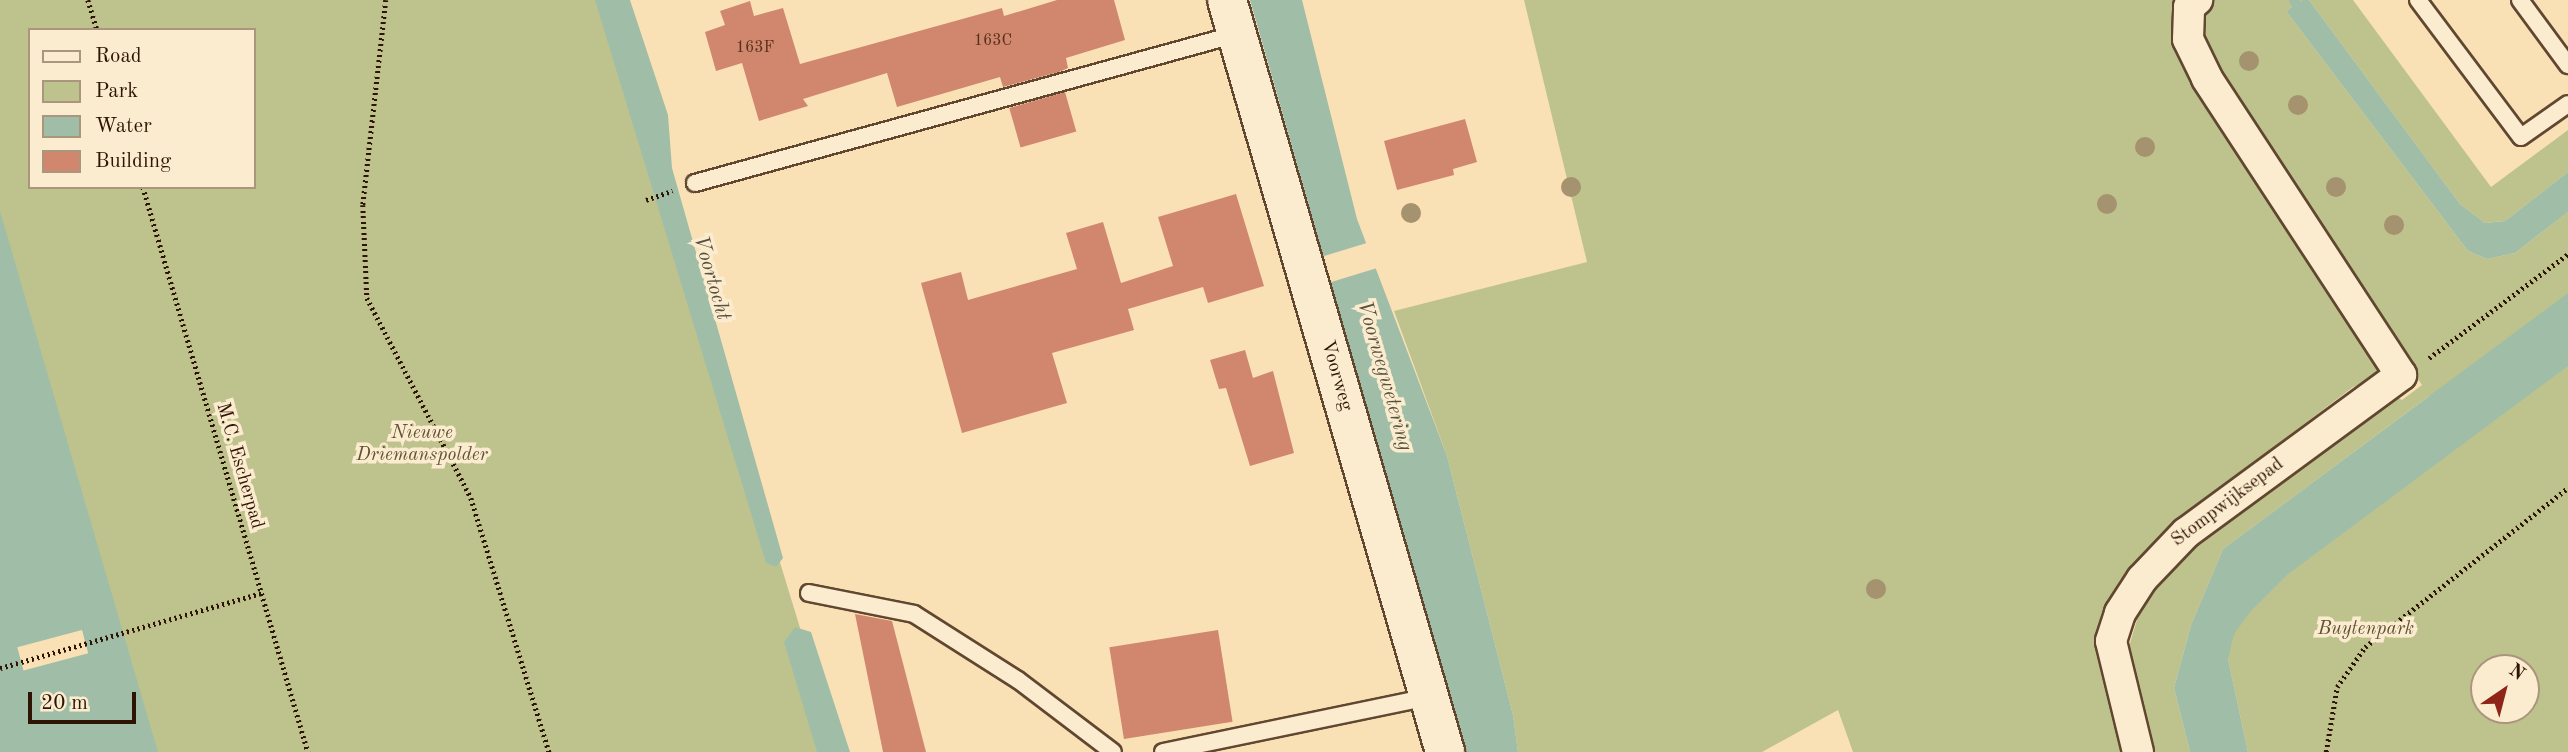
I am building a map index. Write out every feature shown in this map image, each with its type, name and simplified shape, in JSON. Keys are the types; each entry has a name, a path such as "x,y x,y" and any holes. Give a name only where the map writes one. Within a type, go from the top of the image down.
{"street":[{"path":"2197,0 2189,7 2188,38 2207,78 2401,375"},
{"name":"Voorweg","path":"1232,17 1444,752"},
{"name":"Stompwijksepad","path":"2138,752 2111,641 2120,613 2142,579 2186,533 2401,375"}],"lane":[{"path":"2418,0 2521,136 2568,104"},
{"path":"2520,0 2568,65"},
{"path":"695,183 1232,17"},
{"path":"809,593 914,614 1018,680 1113,752"},
{"path":"1163,752 1429,697"}],"path":[{"path":"88,0 96,28"},
{"path":"386,0 363,205 366,298 471,498 549,752"},
{"name":"M.C. Escherpad","path":"144,189 308,752"},
{"path":"2401,375 2568,254"},
{"path":"2326,752 2328,716 2337,687 2365,647 2568,488"},
{"path":"0,668 261,593"}],"green space":[{"name":"Nieuwe Driemanspolder","path":"0,0 608,0 838,752 0,752"},
{"name":"Buytenpark","path":"1524,0 2302,0 2286,11 2468,251 2487,259 2515,253 2568,212 2568,752 2248,752 2214,594 2444,418 2429,396 2223,549 2191,625 2174,688 2190,752 2151,752 2127,653 2143,600 2200,541 2395,396 2402,400 2422,385 2407,363 2353,387 2179,519 2120,580 2101,614 2096,642 2120,698 2124,752 1853,752 1838,710 1762,752 1518,752 1513,715 1447,456 1394,311 1587,262"},
{"path":"2309,0 2353,0 2491,187 2568,130 2568,172 2505,221 2485,223 2460,204"}],"water":[{"path":"595,0 630,0 668,115 672,168 783,558 776,567 766,563"},
{"name":"Voorwegwetering","path":"1250,0 1302,0 1357,219 1447,456 1513,715 1518,752 1465,752"},
{"path":"2302,0 2309,0 2460,204 2485,223 2505,221 2568,172 2568,212 2515,253 2487,259 2468,251 2286,11"},
{"path":"0,211 158,752 0,752"},
{"path":"2568,293 2568,366 2287,575 2250,612 2234,634 2228,659 2248,752 2190,752 2174,688 2191,625 2223,549"},
{"path":"795,627 811,632 850,752 817,752 784,642"}],"pier":[{"path":"1370,242 1378,268 1328,283 1320,257"},
{"path":"82,630 88,653 23,671 17,647"}],"building":[{"path":"1057,0 1114,0 1125,40 1066,58 1068,68 1059,72 1003,87 1000,77 897,107 887,73 803,99 808,106 759,121 742,63 716,71 705,32 725,25 720,11 750,1 754,16 783,8 800,64 1002,8 1004,16"},
{"path":"1065,92 1076,131 1021,147 1009,108"},
{"path":"1465,119 1477,162 1453,169 1454,175 1397,190 1384,141"},
{"path":"1236,194 1264,286 1208,303 1203,287 1128,309 1134,330 1052,353 1067,403 962,433 921,283 961,272 968,300 1077,269 1066,233 1103,222 1121,283 1173,266 1158,217"},
{"path":"1245,350 1253,378 1273,371 1294,453 1250,466 1226,388 1219,389 1210,360"},
{"path":"855,614 892,621 926,752 883,752"},
{"path":"1218,630 1233,722 1124,739 1109,647"}],"waterway":[{"path":"2294,0 2296,4"}],"water label":[{"name":"Voortocht","path":"711,278"}]}
